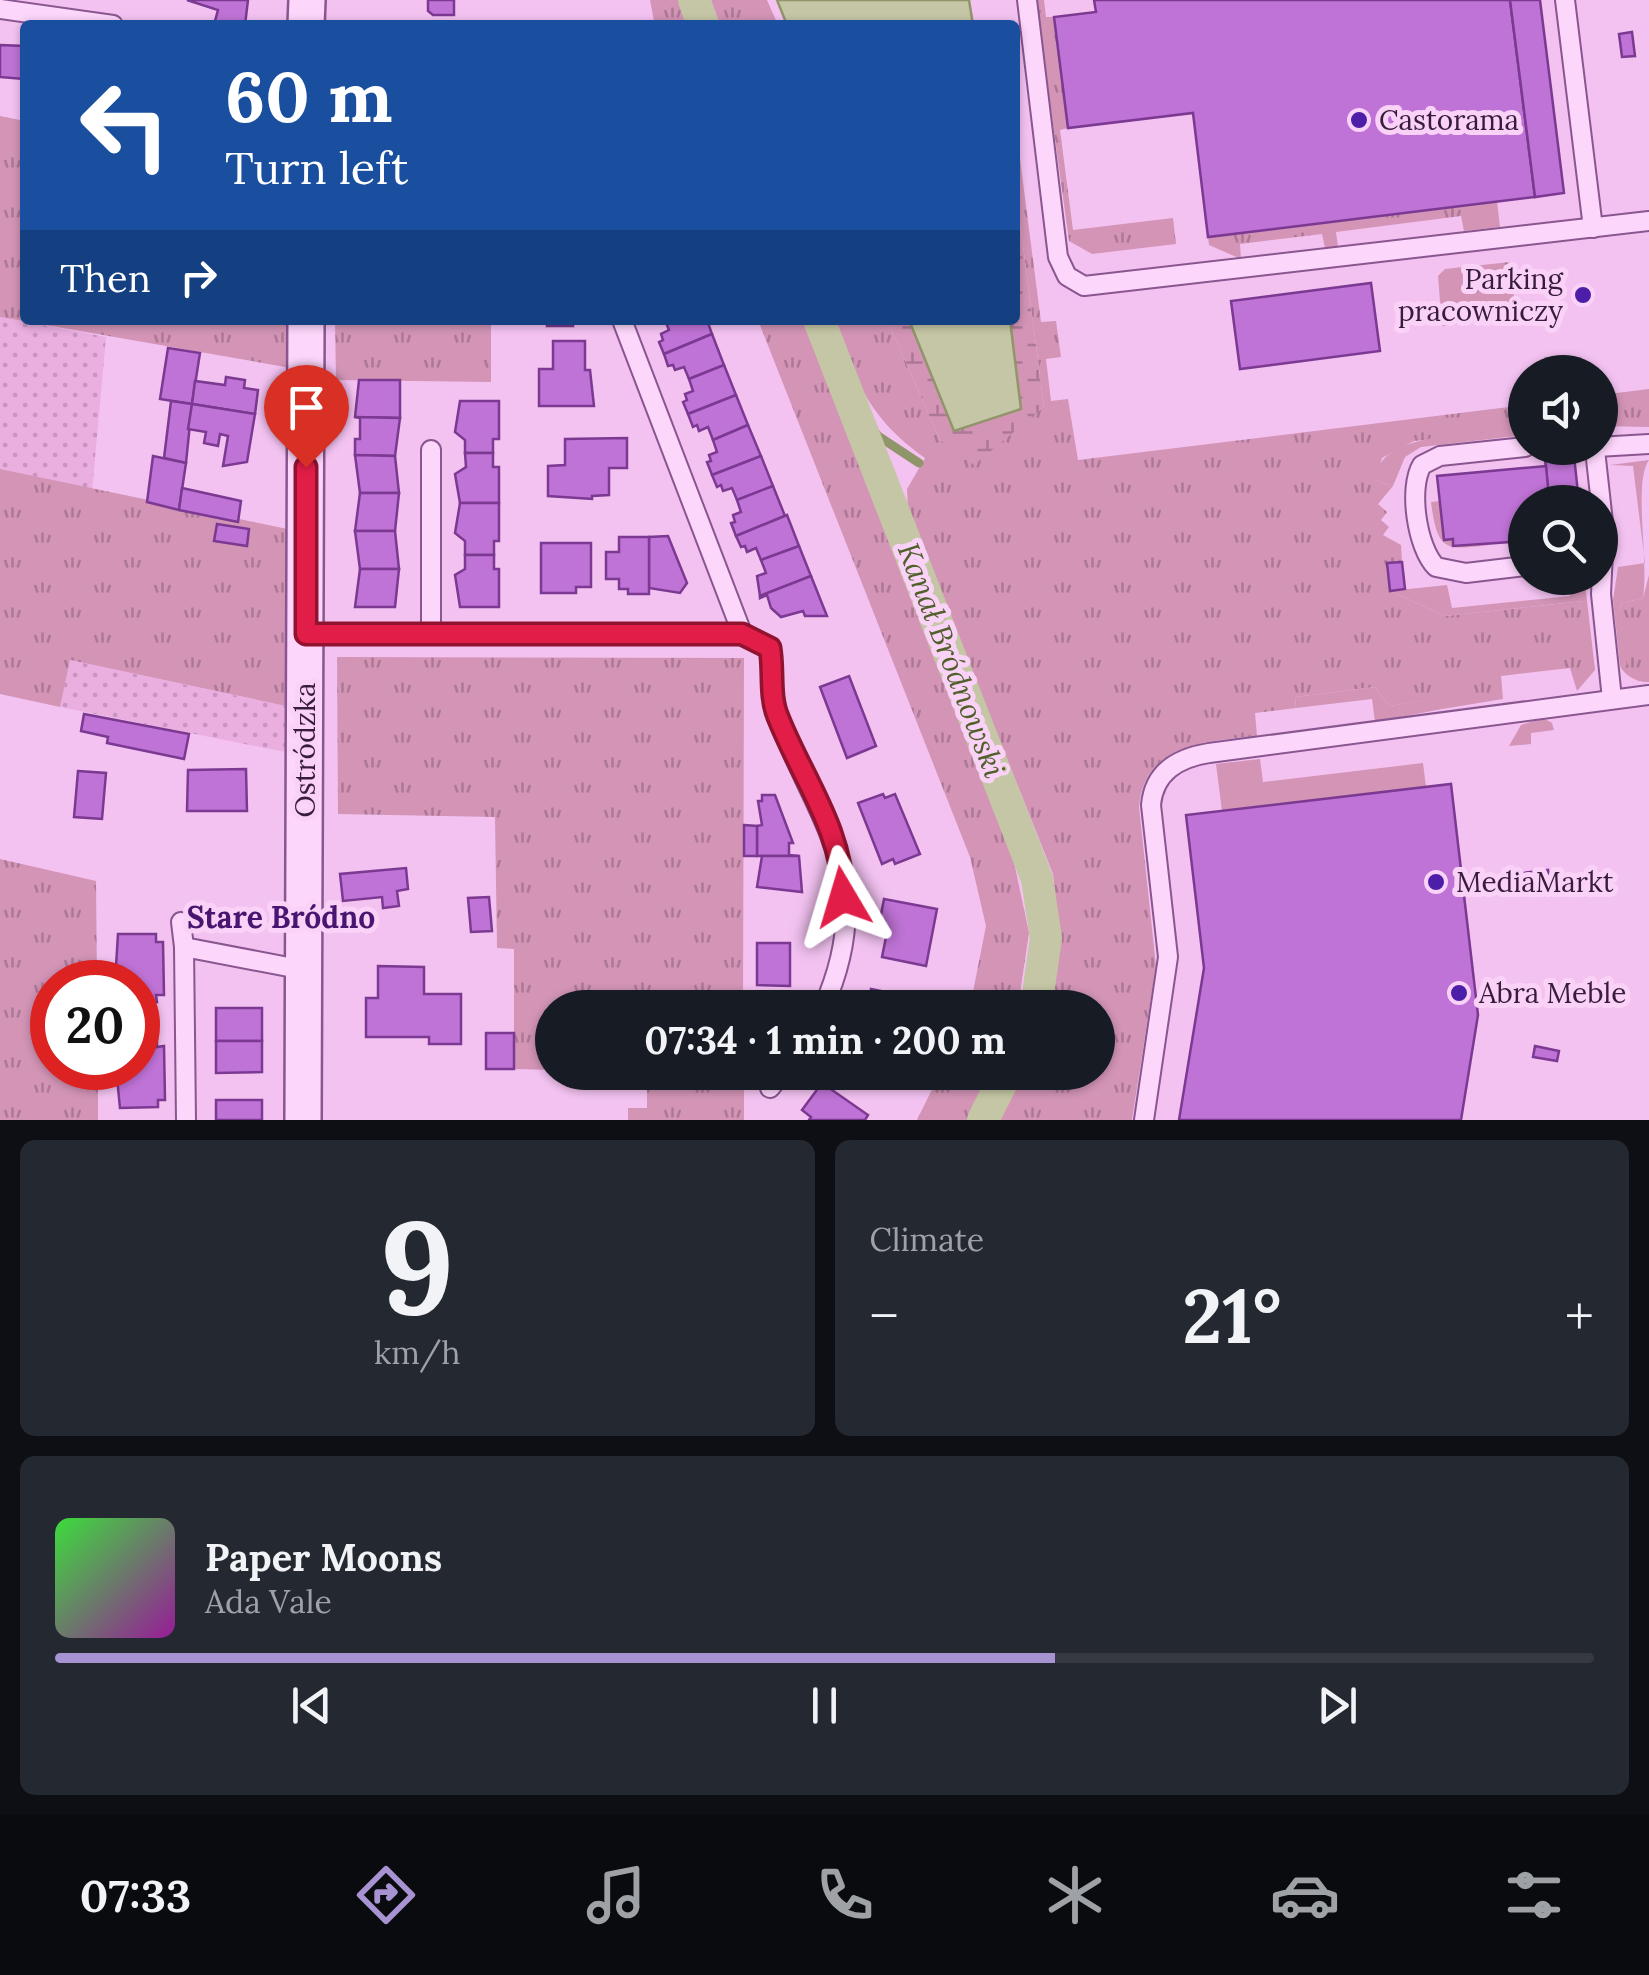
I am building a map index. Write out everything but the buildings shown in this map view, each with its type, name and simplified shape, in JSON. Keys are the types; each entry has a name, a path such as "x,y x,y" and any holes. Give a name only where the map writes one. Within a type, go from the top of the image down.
{"street":[{"name":"Ostródzka","path":"303,1120 306,325"}],"lane":[{"path":"1027,0 1058,257 1067,276 1084,286 1649,221"},
{"path":"1566,0 1593,228"},
{"path":"0,9 78,20"},
{"path":"624,325 742,634"},
{"path":"1618,446 1649,444"},
{"path":"1508,448 1436,457 1422,464 1416,484 1424,548 1436,566 1466,573 1508,568"},
{"path":"431,450 431,634"},
{"path":"1601,595 1612,699"},
{"path":"306,634 742,634 770,648 776,714 826,817 843,864 838,971 830,990"},
{"path":"1144,1120 1168,969 1151,805 1154,790 1166,770 1199,755 1649,695"},
{"path":"180,922 184,947 186,1120"},
{"path":"184,947 304,970"}],"shaded area":[{"path":"777,0 969,0 972,20 785,20"},
{"path":"0,317 20,321 20,325 42,325 106,337 92,491 0,469"},
{"path":"911,325 1011,325 1021,409 954,431"},
{"path":"69,660 286,706 285,752 60,707"}],"green space":[{"path":"650,0 685,0 691,20 654,20"},
{"path":"711,0 767,0 776,20 718,20"},
{"path":"1036,0 1044,0 1046,17 1054,17 1068,128 1060,130 1073,230 1173,218 1176,244 1092,254 1069,241"},
{"path":"0,116 20,120 20,321 0,317"},
{"path":"1020,159 1041,322 1056,321 1061,357 1046,359 1051,401 1068,399 1078,460 1508,407 1508,432 1414,441 1382,458 1375,480 1393,486 1378,504 1387,512 1381,520 1389,527 1383,535 1401,545 1402,562 1387,564 1390,591 1445,616 1584,601 1595,670 1577,691 1570,668 1501,676 1503,699 1442,709 1428,700 1389,706 1375,687 1295,697 1296,708 1255,713 1257,736 1182,749 1153,770 1143,786 1139,807 1156,966 1132,1120 998,1120 1014,1090 1115,1090 1115,990 1052,990 1059,928 1053,874 908,511 907,489 925,458 890,428 867,398 835,325 889,325 940,440 1044,407 1020,222"},
{"path":"1497,201 1500,227 1464,231 1461,216 1336,232 1338,247 1325,248 1322,234 1240,244 1241,259 1209,245 1208,237"},
{"path":"1020,222 1044,407 974,465 940,440 889,325 1020,325"},
{"path":"1510,262 1516,315 1442,326 1438,276 1445,269"},
{"path":"46,325 290,325 291,368"},
{"path":"335,325 491,325 491,382 336,380"},
{"path":"760,325 808,325 1014,862 1029,933 1021,990 973,990 986,926 970,857"},
{"path":"1649,389 1649,427 1618,426 1618,393"},
{"path":"1508,431 1508,437 1421,447 1405,457 1393,486 1375,480 1380,463 1394,451 1436,437"},
{"path":"1649,460 1644,471 1644,553 1633,466 1610,465"},
{"path":"0,469 292,530 286,706 70,660 60,707 0,694"},
{"path":"1440,501 1444,540 1453,539 1454,546 1499,544 1468,547 1448,546 1437,532 1434,520 1431,502"},
{"path":"1644,563 1643,598 1620,604 1627,665 1620,666 1613,600 1618,595 1618,567"},
{"path":"1649,575 1649,682 1645,682 1628,676 1620,666 1626,665 1620,604 1643,598"},
{"path":"1447,585 1452,608 1586,595 1595,670 1591,670 1583,601 1445,616 1390,591"},
{"path":"337,657 744,658 743,990 535,990 535,1070 514,1069 514,949 497,948 495,817 338,814"},
{"path":"1375,687 1389,706 1432,699 1442,709 1375,722 1372,699 1296,708 1295,697"},
{"path":"1543,718 1552,723 1554,730 1531,733 1531,744 1509,746 1521,725"},
{"path":"1260,759 1263,782 1423,763 1426,787 1222,811 1216,764"},
{"path":"0,859 96,881 97,960 30,960 30,1090 98,1090 98,1120 0,1120"},
{"path":"647,1090 744,1090 744,1120 628,1120 628,1108 647,1108"},
{"path":"932,1090 982,1090 967,1120 917,1120"}],"waterway":[{"name":"Kanał Bródnowski","path":"694,0 701,20"},
{"name":"Kanał Bródnowski","path":"821,325 1037,879 1046,938 1039,990"},
{"path":"853,406 878,436 919,463"},
{"name":"Kanał Bródnowski","path":"983,1120 998,1090"}],"place":[{"name":"Castorama","path":"1359,120"},
{"name":"Parking pracowniczy","path":"1583,295"},
{"name":"MediaMarkt","path":"1436,882"},
{"name":"Abra Meble","path":"1459,993"}],"district":[{"name":"Stare Bródno","path":"281,917"}],"route":[{"path":"306,467 306,634 742,634 770,648 776,714 826,817 843,864 843,897"}]}
